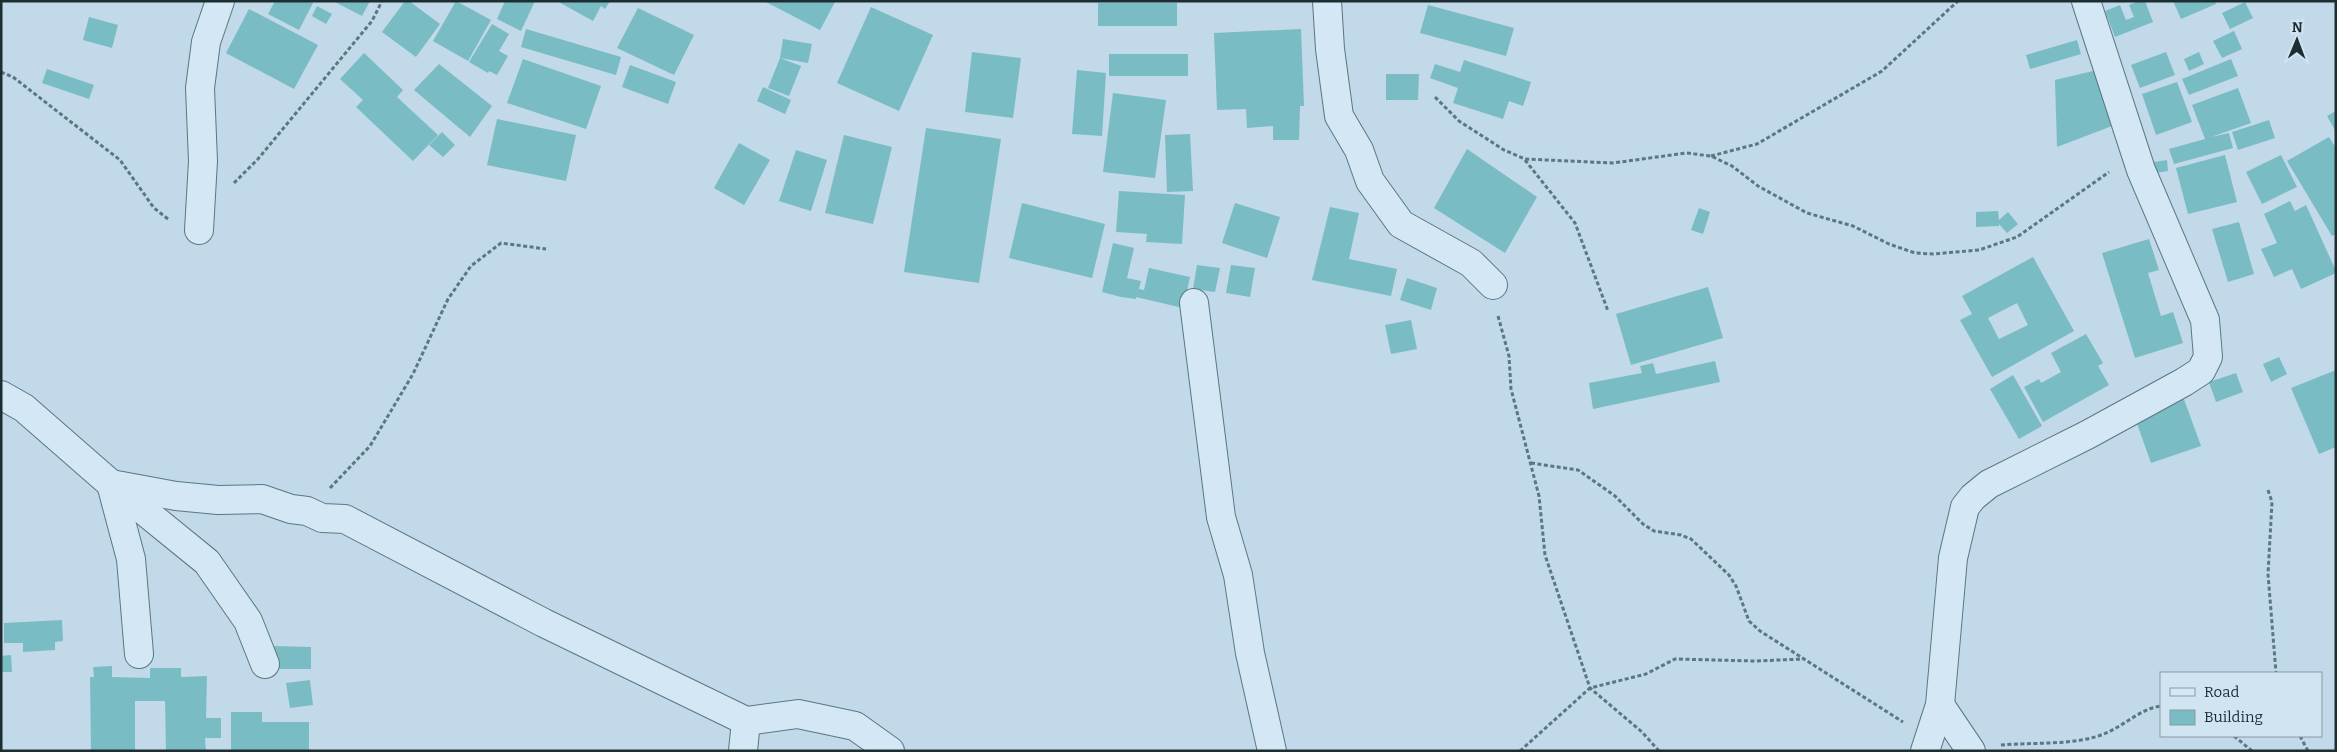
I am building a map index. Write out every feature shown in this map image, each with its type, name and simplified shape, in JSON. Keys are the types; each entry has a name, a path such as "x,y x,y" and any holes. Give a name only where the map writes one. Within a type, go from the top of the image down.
{"street":[{"path":"200,222 203,161 200,88 206,42 220,1"},
{"path":"1327,1 1330,49 1339,116 1358,150 1370,181 1401,224 1471,263 1493,285"},
{"path":"1927,745 1940,705 1953,558 1959,526 1969,502 1989,484 2079,440 2184,382 2200,371 2207,361 2209,348 2205,320 2136,152 2086,1"},
{"path":"1194,303 1221,517 1238,575 1250,653 1272,751"},
{"path":"1,395 24,408 111,484 207,562 248,620 265,664"},
{"path":"111,484 176,496 218,500 262,499 292,509 307,511 322,518 345,519 544,624 746,721 798,714 856,726 890,751"},
{"path":"111,484 130,559 139,654"},
{"path":"1940,705 1970,749"},
{"path":"743,751 746,721"}],"path":[{"path":"1,72 13,77 120,160 154,208 165,218 200,222 258,159 372,21 382,1"},
{"path":"1711,156 1757,144 1882,71 1958,1"},
{"path":"1435,96 1459,121 1504,150 1525,159 1612,163 1686,153 1711,156 1732,166 1758,186 1807,213 1853,226 1889,244 1914,253 1933,254 1979,250 2017,238 2136,152"},
{"path":"1525,159 1576,223 1608,311"},
{"path":"307,511 370,446 413,374 448,299 471,266 501,243 546,250"},
{"path":"1493,285 1500,323 1510,356 1510,389 1539,496 1545,554 1590,688 1642,732 1659,751"},
{"path":"1531,463 1578,470 1615,496 1643,524 1654,531 1681,535 1691,539 1729,575 1736,586 1749,621 1927,745"},
{"path":"2268,490 2272,502 2268,574 2276,672"},
{"path":"1520,751 1590,688 1646,674 1675,659 1755,661 1803,659"},
{"path":"1970,749 2067,742 2104,734 2150,708 2160,706"},
{"path":"2235,737 2252,751"},
{"path":"2301,737 2308,751"}],"building":[{"path":"275,1 309,1 313,3 299,30 268,14"},
{"path":"333,1 370,1 362,16"},
{"path":"405,1 409,1 440,24 416,57 382,32"},
{"path":"456,1 491,20 468,61 433,41"},
{"path":"505,1 535,1 521,31 497,19"},
{"path":"557,1 610,1 605,9 601,6 593,21"},
{"path":"764,1 834,1 835,2 820,30"},
{"path":"2138,1 2145,1 2153,22 2115,37 2105,11 2120,5 2126,20 2134,17 2129,5"},
{"path":"2173,1 2215,1 2216,4 2181,19"},
{"path":"2245,2 2253,18 2230,29 2222,13"},
{"path":"1098,3 1177,3 1177,26 1098,26"},
{"path":"1428,5 1514,28 1506,56 1420,33"},
{"path":"317,6 332,14 326,24 312,16"},
{"path":"871,7 933,35 899,111 837,83"},
{"path":"638,8 694,35 674,75 617,48"},
{"path":"249,9 318,45 294,89 226,53"},
{"path":"89,17 118,25 112,48 83,40"},
{"path":"492,24 509,34 499,51 508,56 497,75 489,71 488,73 469,62"},
{"path":"526,29 621,57 616,75 521,47"},
{"path":"1301,29 1304,106 1300,106 1299,140 1273,140 1273,126 1247,128 1246,109 1217,110 1214,33"},
{"path":"2234,31 2242,49 2222,58 2213,41"},
{"path":"783,39 812,44 808,63 780,58"},
{"path":"2077,40 2081,54 2030,69 2026,55"},
{"path":"972,52 1021,58 1013,118 965,112"},
{"path":"2166,52 2175,75 2140,88 2131,65"},
{"path":"2199,52 2204,64 2189,71 2184,59"},
{"path":"364,53 403,90 397,97 438,135 413,161 356,107 363,100 340,79"},
{"path":"1109,54 1188,54 1188,76 1109,76"},
{"path":"780,58 801,66 789,96 768,88"},
{"path":"523,59 601,86 586,129 507,103"},
{"path":"2231,59 2238,76 2189,95 2182,79"},
{"path":"1464,60 1531,82 1523,106 1509,101 1503,119 1453,103 1458,88 1430,78 1435,64 1460,72"},
{"path":"439,64 492,106 470,137 414,90"},
{"path":"630,65 676,82 668,104 622,87"},
{"path":"47,69 94,85 89,99 42,83"},
{"path":"1077,70 1106,73 1102,136 1072,134"},
{"path":"2097,70 2112,126 2057,147 2055,80"},
{"path":"1386,74 1419,74 1418,100 1386,100"},
{"path":"2177,82 2192,122 2156,135 2142,94"},
{"path":"763,87 791,100 785,114 757,101"},
{"path":"2238,88 2251,123 2211,137 2229,133 2233,148 2174,164 2169,149 2205,139 2192,105"},
{"path":"1113,93 1166,100 1155,178 1103,172"},
{"path":"2336,111 2336,132 2327,116"},
{"path":"497,119 576,135 566,181 487,165"},
{"path":"2269,120 2275,138 2238,150 2232,132"},
{"path":"926,128 1001,139 979,283 904,272"},
{"path":"442,132 455,145 443,157 429,145"},
{"path":"1190,134 1193,191 1167,192 1165,135"},
{"path":"844,135 892,147 873,224 825,213"},
{"path":"2329,137 2336,148 2336,234 2332,236 2287,161"},
{"path":"739,143 770,160 744,205 714,188"},
{"path":"1467,149 1537,197 1505,253 1434,208"},
{"path":"796,150 827,160 811,211 779,201"},
{"path":"2225,155 2237,202 2188,214 2176,168"},
{"path":"2281,155 2297,187 2262,204 2246,172"},
{"path":"2167,160 2168,171 2156,173 2154,162"},
{"path":"1119,191 1185,195 1182,244 1146,242 1147,234 1116,232"},
{"path":"2290,201 2295,211 2306,205 2336,271 2336,273 2301,289 2292,269 2274,277 2261,249 2277,243 2264,214"},
{"path":"1022,203 1105,224 1092,278 1009,258"},
{"path":"1235,203 1280,217 1267,258 1222,243"},
{"path":"1330,207 1359,213 1349,259 1397,269 1391,296 1312,280"},
{"path":"1699,208 1710,212 1703,234 1691,230"},
{"path":"1998,211 1999,220 2008,212 2018,224 2007,233 1999,224 1999,226 1976,227 1976,212"},
{"path":"2239,222 2254,274 2228,282 2212,229"},
{"path":"2149,239 2159,270 2148,273 2161,316 2173,312 2183,343 2135,358 2102,253"},
{"path":"1113,243 1134,248 1127,278 1141,281 1139,289 1144,290 1149,268 1190,277 1183,308 1136,297 1136,299 1121,297 1102,292"},
{"path":"2033,257 2074,331 1992,377 1960,320 1972,314 1962,296","holes":["2017,303 2028,325 1999,339 1988,318"]},
{"path":"1197,265 1220,268 1215,292 1193,289"},
{"path":"1231,265 1255,268 1250,297 1226,293"},
{"path":"1407,278 1437,288 1431,310 1400,300"},
{"path":"1708,287 1723,338 1631,365 1616,314"},
{"path":"1411,320 1417,349 1391,354 1385,325"},
{"path":"2086,334 2103,363 2098,366 2109,385 2043,422 2024,387 2039,379 2041,383 2061,372 2051,353"},
{"path":"2279,357 2287,374 2271,382 2263,364"},
{"path":"1715,361 1720,382 1593,409 1589,383 1642,373 1640,366 1653,363 1656,374"},
{"path":"2336,370 2336,447 2319,454 2291,388"},
{"path":"2236,373 2243,392 2216,402 2209,382"},
{"path":"2013,375 2042,426 2019,439 1990,389"},
{"path":"2182,394 2201,446 2151,463 2134,415"},
{"path":"62,620 63,641 55,642 55,650 23,652 23,643 4,643 4,623"},
{"path":"273,646 311,647 311,669 273,669"},
{"path":"11,655 12,672 1,672 1,656"},
{"path":"112,666 112,677 150,678 150,668 181,668 181,677 207,676 206,718 221,718 221,738 205,738 206,751 166,751 165,701 135,701 135,751 91,751 90,677 94,677 93,667"},
{"path":"310,680 313,705 290,708 286,683"},
{"path":"231,712 262,712 262,722 309,722 309,751 231,751"}]}
